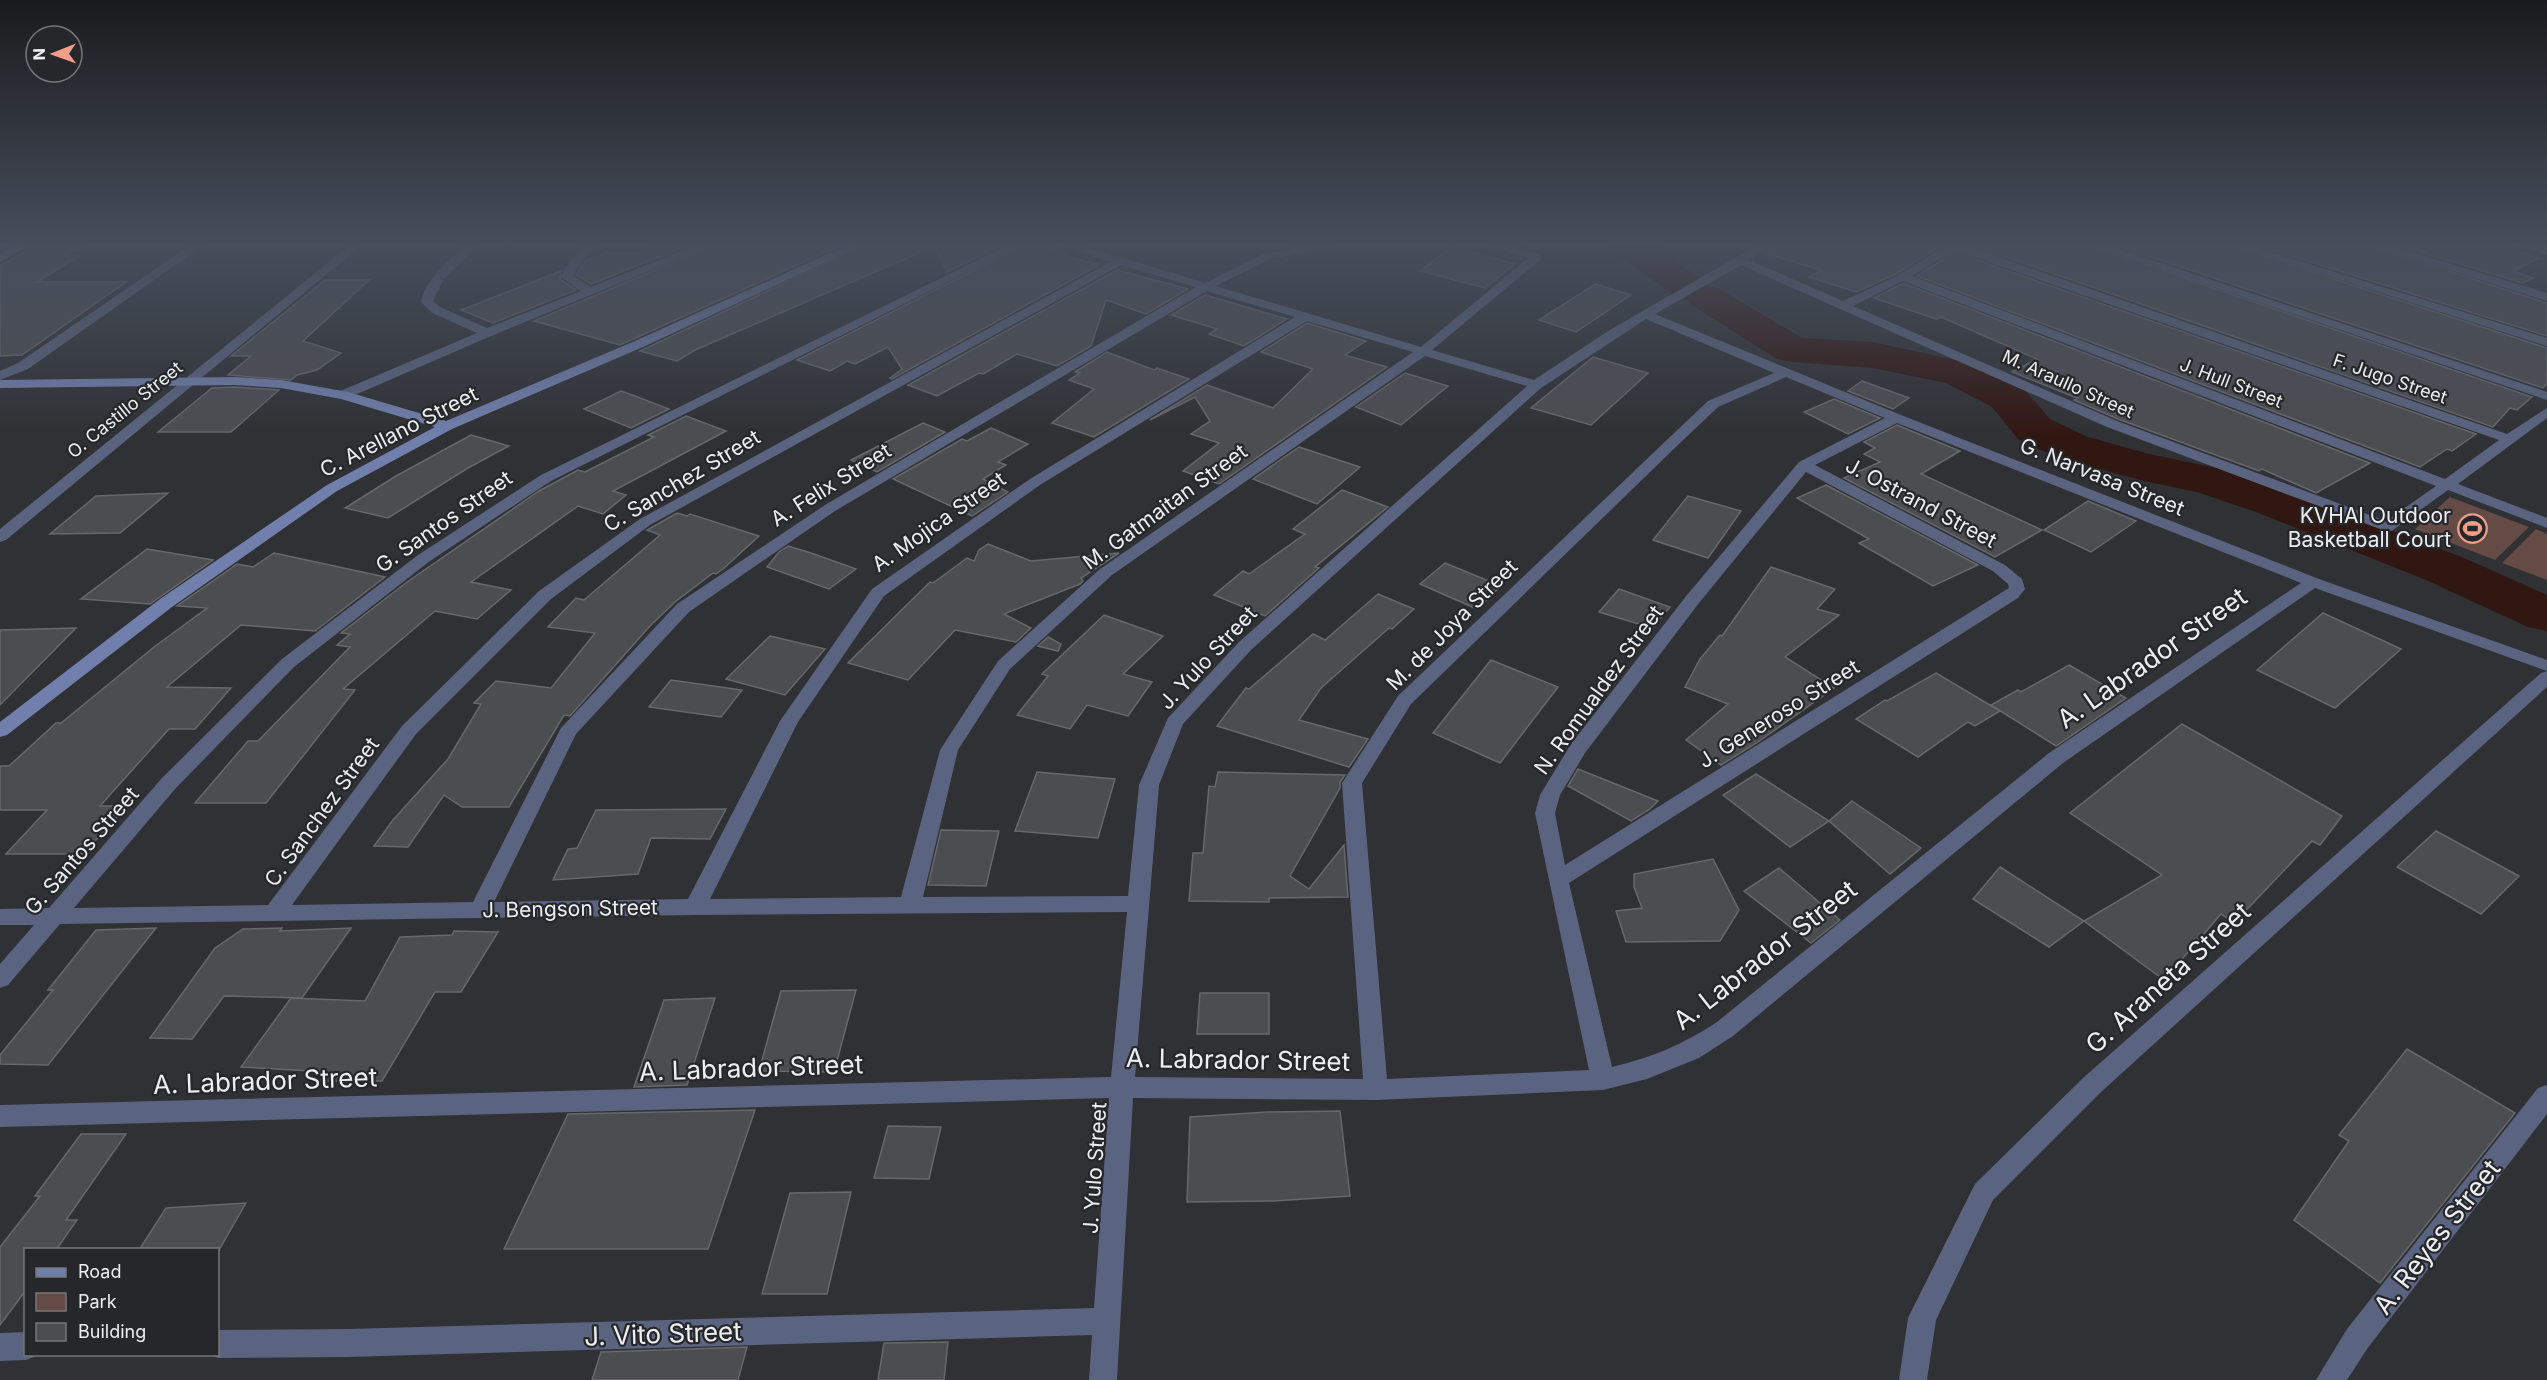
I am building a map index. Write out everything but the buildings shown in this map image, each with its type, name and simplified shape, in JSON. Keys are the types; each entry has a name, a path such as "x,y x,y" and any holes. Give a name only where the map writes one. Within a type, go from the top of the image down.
{"street":[{"path":"0,376 23,366 107,308"},
{"name":"O. Castillo Street","path":"0,537 278,308"},
{"path":"434,308 487,333"},
{"path":"343,395 549,308"},
{"name":"C. Arellano Street","path":"0,731 166,603 332,488 447,426 718,308"},
{"name":"G. Santos Street","path":"0,979 169,783 288,663 424,558 546,478 889,308"},
{"name":"C. Sanchez Street","path":"273,914 409,730 544,595 645,522 1033,308"},
{"name":"A. Felix Street","path":"479,911 568,732 683,608 830,508 1169,308"},
{"path":"1281,308 1536,385"},
{"name":"M. Gatmaitan Street","path":"910,905 949,750 1005,665 1106,572 1422,352 1475,308"},
{"name":"J. Yulo Street","path":"1103,1380 1122,1087 1149,785 1175,722 1245,646 1536,385 1657,308"},
{"name":"M. Araullo Street","path":"1853,308 2112,424 2388,527 2446,485"},
{"name":"J. Hull Street","path":"1987,308 2547,523"},
{"name":"F. Jugo Street","path":"2136,308 2508,439"},
{"path":"2285,308 2547,396"},
{"path":"2439,308 2547,342"},
{"name":"G. Narvasa Street","path":"1646,315 1896,418 2313,582 2547,666"},
{"name":"A. Mojica Street","path":"695,907 789,721 878,593 1035,482 1306,316"},
{"name":"M. de Joya Street","path":"1376,1090 1352,783 1404,700 1713,404 1787,372"},
{"path":"0,384 188,382 281,384 343,395 447,426"},
{"path":"2446,485 2547,412"},
{"name":"N. Romualdez Street","path":"1603,1080 1545,813 1556,786 1578,749 1693,599 1804,465 1896,418"},
{"name":"J. Ostrand Street","path":"1804,465 1999,568 2016,582"},
{"name":"J. Generoso Street","path":"1558,880 2012,594 2017,589 2016,582"},
{"name":"A. Labrador Street","path":"0,1116 1122,1087 1376,1090 1603,1080 1647,1069 1691,1051 1725,1029 2056,758 2313,582"},
{"name":"G. Araneta Street","path":"1912,1380 1922,1318 1984,1192 2091,1086 2547,677"},
{"name":"J. Bengson Street","path":"0,917 695,907 1140,904"},
{"name":"A. Reyes Street","path":"2330,1380 2357,1339 2547,1095"},
{"name":"J. Vito Street","path":"219,1344 1108,1322"},
{"path":"0,1347 24,1346"}],"green space":[{"name":"KVHAI Outdoor Basketball Court","path":"2450,497 2529,527 2495,560 2415,529"},
{"path":"2536,529 2547,534 2547,580 2502,563"}],"waterway":[{"path":"1724,308 1792,350 1873,355 1959,373 2008,398 2034,429 2072,447 2144,467 2209,480 2273,502 2445,569 2547,615"}],"place":[{"name":"KVHAI Outdoor Basketball Court","path":"2472,528"}]}
